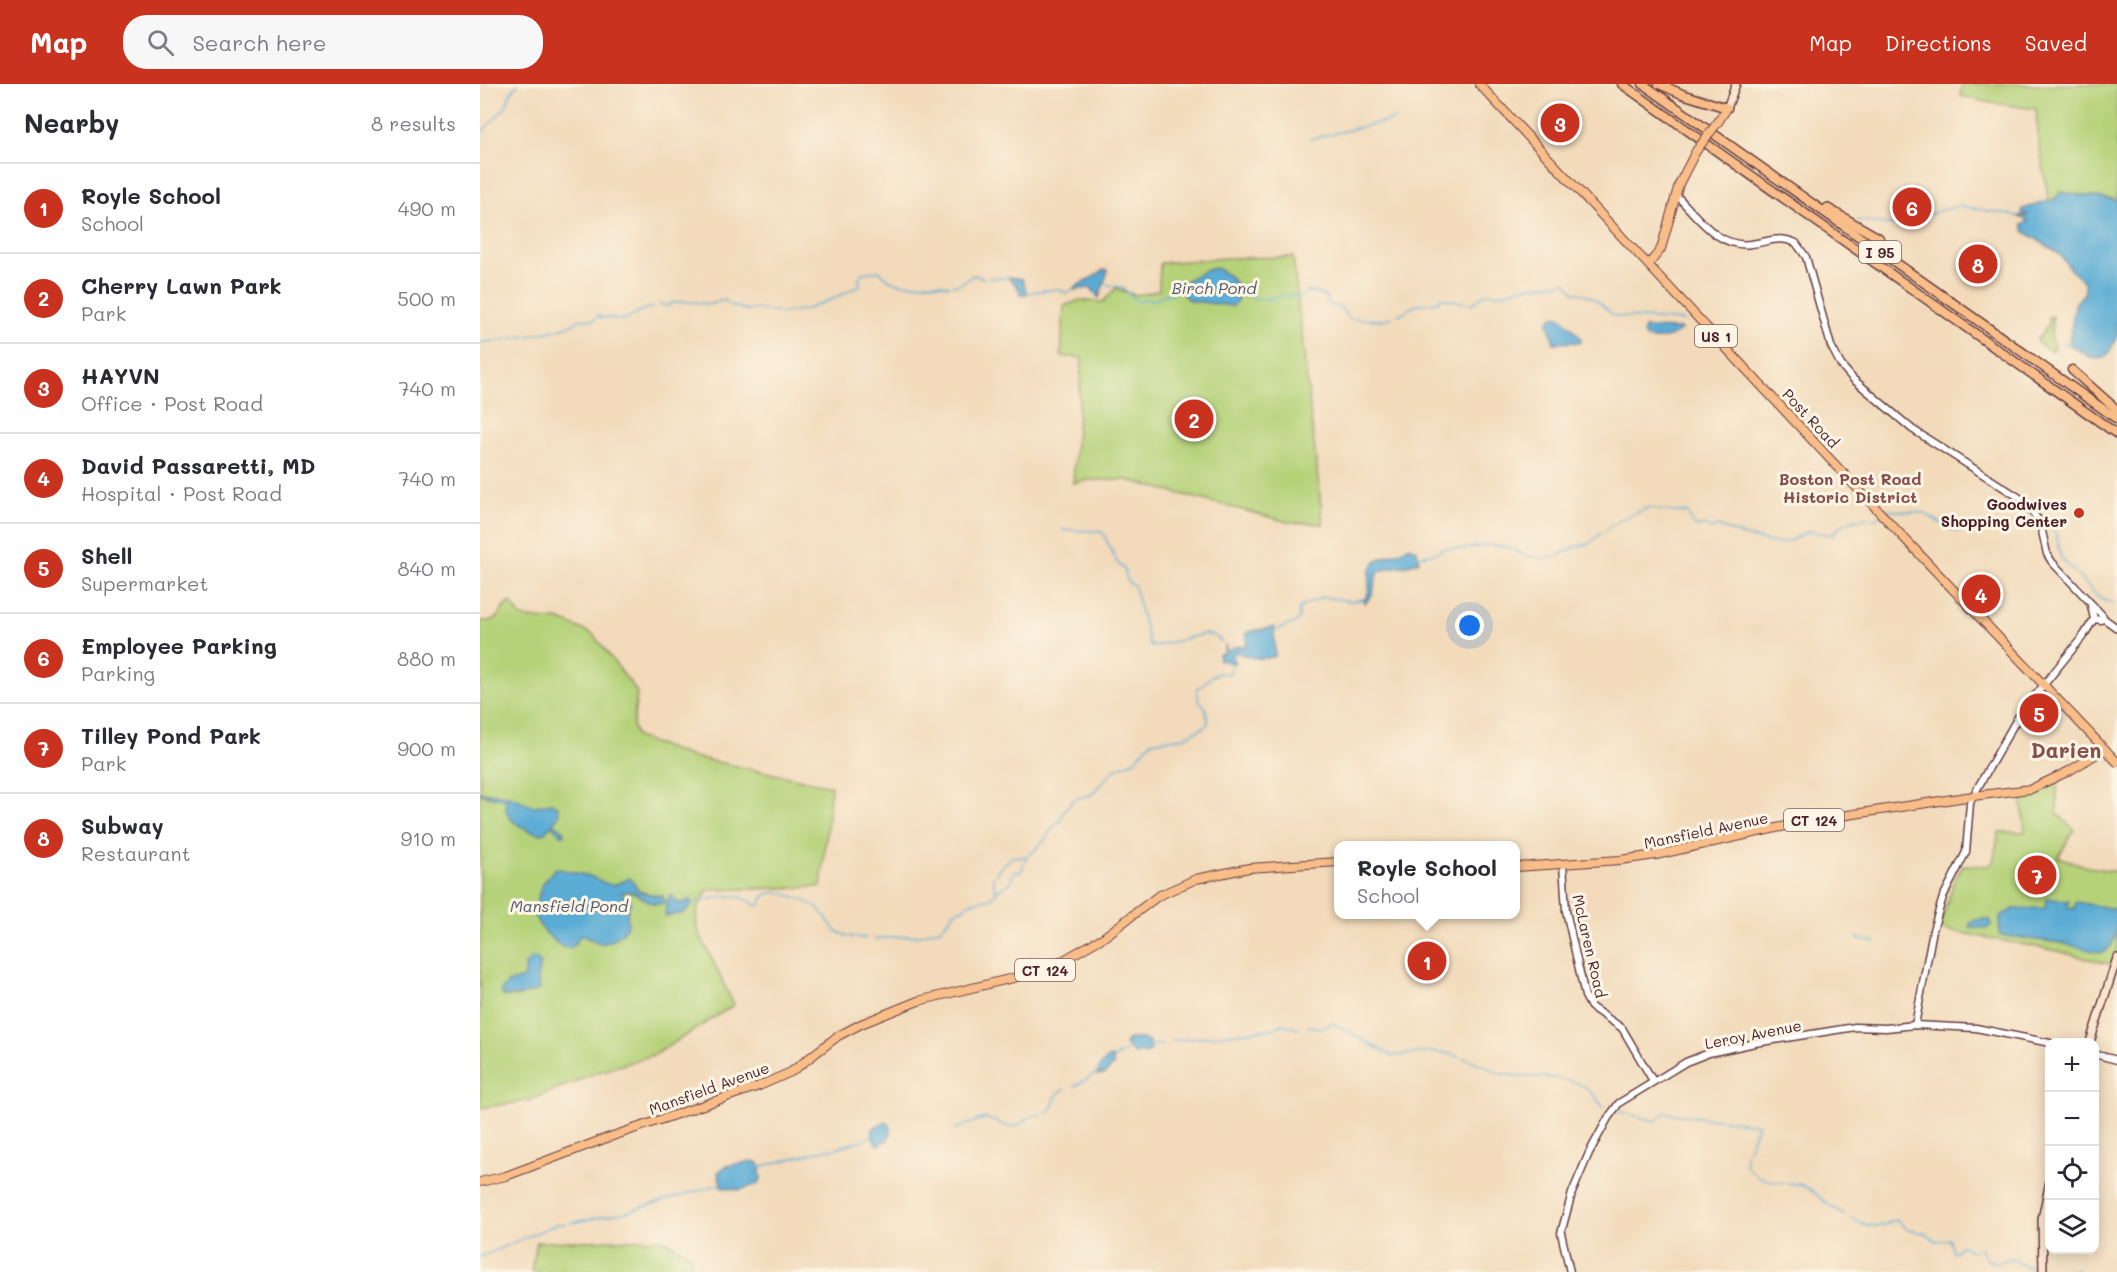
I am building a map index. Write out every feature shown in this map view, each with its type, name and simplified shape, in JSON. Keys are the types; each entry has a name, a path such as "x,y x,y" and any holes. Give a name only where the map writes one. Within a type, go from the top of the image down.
{"highway":[{"path":"1615,84 1646,101"},
{"name":"I 95","path":"1622,84 2117,434"},
{"name":"I 95","path":"1642,84 2117,419"},
{"path":"1659,84 1727,108"},
{"path":"1752,161 1879,238"},
{"path":"2072,370 2117,410"}],"main road":[{"path":"1649,264 1661,249 1683,174 1696,151 1727,108 1736,84"},
{"name":"Post Road","path":"1483,86 1886,519 2117,762"},
{"name":"Mansfield Avenue","path":"1520,867 1620,860 1656,855 1808,821 2031,789 2069,771 2105,749"},
{"name":"Mansfield Avenue","path":"480,1182 506,1176 604,1139 759,1086 791,1072 838,1036 861,1024 918,1002 1046,970 1104,937 1158,897 1196,879 1249,868 1334,862"},
{"path":"2091,1038 2117,958"},
{"path":"2043,1272 2042,1219 2046,1200"}],"street":[{"path":"1676,195 1713,232 1726,241 1743,245 1778,238 1796,243 1806,257 1831,346 1841,365 1853,379 1912,429 2023,500 2040,522 2047,554 2052,562 2091,606 2098,621 2103,618 2117,628"},
{"path":"1915,1025 1933,930 1943,897 1966,852 1972,796 2018,717 2084,635 2095,615"},
{"name":"McLaren Road","path":"1563,864 1566,911 1586,996 1591,1007 1622,1028 1653,1081"},
{"name":"Leroy Avenue","path":"1570,1272 1561,1233 1572,1193 1589,1153 1619,1103 1686,1062 1720,1050 1855,1028 1915,1025 1976,1028 2045,1042"},
{"path":"2099,1055 2117,1060"}],"green space":[{"path":"1962,84 2117,84 2117,281 2052,222 2038,137 2036,109 1961,96"},
{"path":"1293,257 1323,524 1288,522 1127,480 1090,480 1073,483 1082,358 1061,356 1064,306 1080,300 1103,302 1116,288 1138,295 1159,290 1160,263 1227,258"},
{"path":"2050,316 2051,318 2053,316 2051,335 2054,348 2051,351 2038,343 2037,337 2039,338 2050,322 2048,319"},
{"path":"510,602 521,617 558,619 593,634 637,692 633,727 637,737 689,756 831,786 821,887 708,890 700,904 697,912 697,928 734,1005 656,1054 596,1073 527,1101 480,1108 480,621 496,618"},
{"path":"2057,781 2057,813 2074,830 2058,857 2088,867 2117,872 2117,950 2112,965 2058,951 1939,929 1955,878 1963,865 1988,866 1993,862 1999,832 2025,832 2021,795 2032,794"},
{"path":"663,1239 691,1255 691,1272 531,1272 537,1242"}],"water":[{"path":"2061,192 2117,200 2117,336 2108,354 2103,358 2090,357 2069,344 2075,304 2085,292 2084,282 2070,269 2060,254 2025,232 2022,225 2029,221 2017,216 2027,216 2028,214 2022,214 2023,209 2054,199"},
{"name":"Birch Pond","path":"1216,268 1236,284 1239,294 1233,306 1192,301 1179,290 1179,286 1192,277"},
{"path":"1103,270 1108,270 1099,298 1091,288 1072,290 1096,275"},
{"path":"1008,277 1022,279 1027,294 1020,294 1018,287"},
{"path":"1558,316 1581,338 1581,342 1554,343 1548,323 1550,318"},
{"path":"1644,328 1681,330 1669,337 1654,339 1645,337"},
{"path":"1409,546 1417,550 1419,561 1377,573 1373,593 1365,603 1369,572 1374,563"},
{"path":"1274,627 1275,656 1256,658 1247,657 1238,652 1233,654 1234,663 1219,660 1219,655 1224,652 1225,646 1228,651 1234,647 1245,646 1248,632"},
{"path":"480,792 513,797 529,805 552,803 558,807 559,815 553,823 563,830 564,835 561,835 551,825 543,834 521,826 508,815 506,800 480,794"},
{"name":"Mansfield Pond","path":"555,868 589,876 612,885 630,878 639,891 657,896 662,895 663,903 652,903 634,893 622,892 623,896 630,899 630,904 627,913 628,923 621,934 601,944 581,935 572,947 567,948 550,937 534,915 541,886"},
{"path":"671,895 679,904 691,900 692,904 684,913 665,916 666,902"},
{"path":"2047,898 2069,901 2067,907 2074,909 2076,902 2115,909 2117,911 2116,929 2111,946 2102,953 2061,943 1999,934 2000,916 2014,909 2045,908"},
{"path":"1989,919 1992,924 1988,928 1969,927 1975,920"},
{"path":"533,958 541,964 537,976 540,990 518,996 503,996 501,990 508,983 525,977 525,964"},
{"path":"1129,1039 1144,1039 1149,1043 1151,1050 1146,1054 1140,1052 1134,1054 1125,1045"},
{"path":"1109,1057 1113,1058 1113,1066 1104,1074 1096,1075 1101,1065"},
{"path":"886,1122 891,1127 889,1136 886,1141 877,1145 873,1137 873,1128"},
{"path":"753,1161 759,1163 761,1179 758,1184 740,1190 722,1187 718,1172 726,1166"}],"waterway":[{"path":"480,134 505,108 511,93 518,84"},
{"path":"1310,139 1396,119"},
{"path":"1917,219 1960,206 2018,216"},
{"path":"1857,220 1897,226 1910,222"},
{"path":"659,304 667,306 687,302 707,305 725,300 729,305 747,310 758,309 783,313 807,309 835,298 860,285 859,279 862,273 880,271 887,278 904,284 931,283 949,286"},
{"path":"952,285 958,285 974,275 984,278"},
{"path":"989,278 1009,278"},
{"path":"1398,315 1418,304 1438,302 1441,298 1472,304 1486,293 1500,294 1519,288 1566,282 1574,292 1592,298 1614,316 1685,321"},
{"path":"1104,284 1123,288 1138,302 1145,299 1157,300 1160,296 1178,290"},
{"path":"1025,292 1056,289 1066,293 1071,291"},
{"path":"1240,295 1261,300 1286,295 1300,297 1306,292 1312,292 1326,297 1329,305 1340,307 1350,319 1382,320 1392,317"},
{"path":"480,343 549,332 574,324 580,319 594,320 598,315 601,318 621,320 644,309 653,308"},
{"path":"2063,345 2071,343"},
{"path":"1419,556 1446,548 1464,549 1488,545 1509,547 1523,555 1543,558 1558,556 1575,547 1589,544 1622,519 1650,507 1688,513 1692,523 1697,527 1705,525 1710,529 1717,526 1747,537 1775,543 1787,542 1809,531 1832,535 1851,521 1863,518 1875,519 1880,515"},
{"path":"1884,513 1887,510 1924,513 1954,531 1960,531 1973,524 2039,526"},
{"path":"2043,526 2047,525 2056,534 2061,558 2100,599 2117,604"},
{"path":"1062,530 1103,533 1117,562 1124,569 1128,582 1134,586 1152,647 1204,634 1215,636 1222,642"},
{"path":"1274,631 1296,622 1299,619 1299,608 1323,597 1352,601 1366,599"},
{"path":"874,939 920,935 940,929 954,912 966,907 968,903 992,898 996,892 993,879 998,870 1012,857 1026,857 1035,850 1060,821 1064,811 1074,799 1091,795 1115,769 1134,761 1151,742 1185,737 1208,724 1204,705 1199,701 1197,690 1212,676 1219,673 1230,674 1232,664"},
{"path":"996,891 1011,883 1013,872 1021,872 1026,858"},
{"path":"692,903 733,896 741,897 756,906 760,905 768,894 780,893 803,900 816,907 838,932 852,937 866,938"},
{"path":"1857,938 1875,942"},
{"path":"1308,1026 1324,1028 1333,1023 1392,1056 1432,1052 1459,1057"},
{"path":"1172,1041 1272,1029 1283,1024 1299,1029"},
{"path":"1149,1045 1163,1045"},
{"path":"1113,1058 1128,1050"},
{"path":"1463,1058 1502,1074 1570,1081 1589,1090 1604,1108"},
{"path":"1075,1086 1097,1073"},
{"path":"955,1129 985,1118 1010,1127 1019,1125 1031,1116 1047,1113 1056,1096 1064,1089"},
{"path":"1617,1111 1655,1121 1665,1113 1758,1124 1746,1155 1745,1165 1764,1179 1805,1187 1844,1214"},
{"path":"760,1167 828,1149 832,1150 872,1136"},
{"path":"570,1223 626,1212 720,1184"},
{"path":"1851,1218 1876,1227 1897,1220 1908,1230 1925,1233 1936,1241 1949,1239 1953,1251 1962,1245 1971,1251 1981,1248 1987,1260 1998,1263 2012,1258 2018,1263 2038,1270"},
{"path":"480,1257 557,1224 565,1224"},
{"path":"2049,1272 2077,1270 2080,1272"}],"place":[{"name":"HAYVN","path":"1560,123"},
{"name":"Employee Parking","path":"1912,207"},
{"name":"Subway","path":"1978,264"},
{"name":"Cherry Lawn Park","path":"1194,419"},
{"name":"Goodwives Shopping Center","path":"2079,513"},
{"name":"David Passaretti, MD","path":"1981,594"},
{"name":"Shell","path":"2039,713"},
{"name":"Tilley Pond Park","path":"2037,875"},
{"name":"Royle School","path":"1427,961"}],"district":[{"name":"Boston Post Road Historic District","path":"1850,487"},
{"name":"Darien","path":"2066,749"}]}
